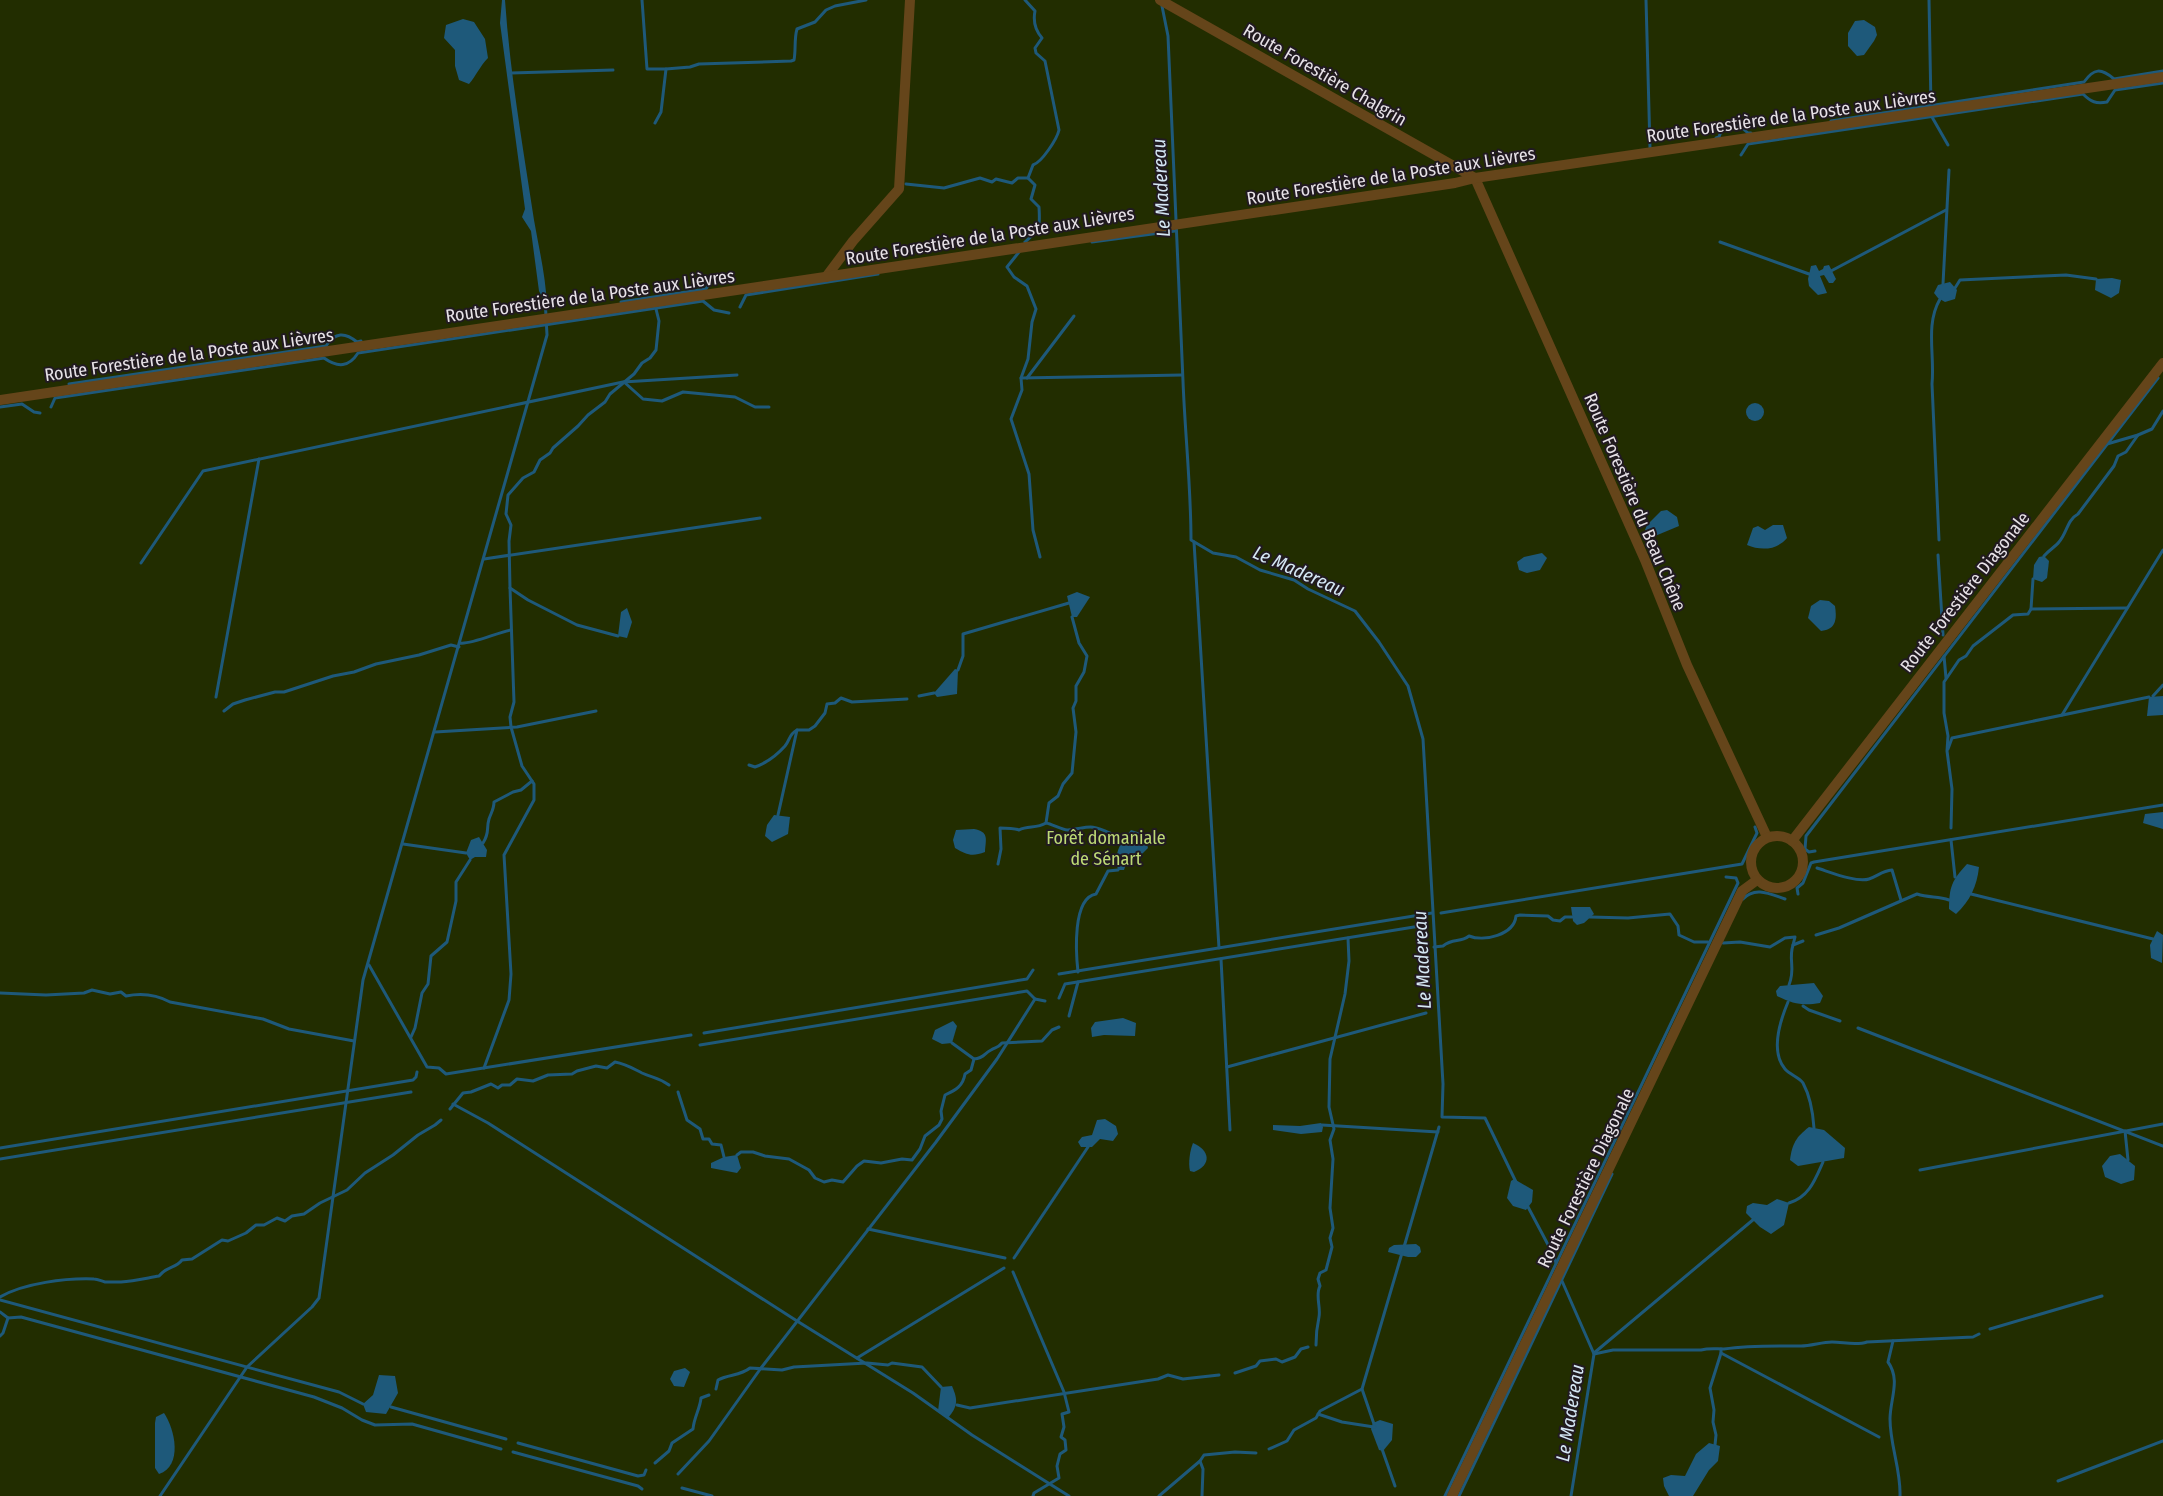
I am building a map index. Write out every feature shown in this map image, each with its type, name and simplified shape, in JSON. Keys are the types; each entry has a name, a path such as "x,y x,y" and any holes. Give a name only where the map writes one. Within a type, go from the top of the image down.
{"street":[{"path":"826,277 853,241 900,189 910,0"},
{"name":"Route Forestière Chalgrin","path":"1160,0 1475,178"},
{"name":"Route Forestière de la Poste aux Lièvres","path":"0,400 1455,183 1475,178 2163,77"},
{"name":"Route Forestière du Beau Chêne","path":"1475,178 1645,560 1687,665 1767,837"},
{"name":"Route Forestière Diagonale","path":"1792,840 2163,363"},
{"path":"1784,836 1792,840 1800,850 1803,862 1801,872 1794,882 1786,887 1774,888 1764,885 1757,880 1751,868 1753,852 1758,842 1767,837 1784,836"},
{"name":"Route Forestière Diagonale","path":"1452,1496 1742,892 1757,880"}],"green space":[{"name":"Forêt domaniale de Sénart","path":"0,0 2163,0 2163,1496 0,1496"}],"water":[{"path":"502,0 505,0 513,83 544,274 547,307 539,291 531,231 522,217 525,209 500,23"},
{"path":"463,19 474,22 485,39 488,58 469,84 459,80 455,66 455,50 444,38 446,25"},
{"path":"1864,20 1875,27 1877,35 1864,55 1857,56 1848,46 1848,33 1855,21"},
{"path":"1816,265 1819,271 1824,266 1829,265 1836,279 1833,283 1829,283 1824,275 1820,276 1827,293 1818,295 1809,286 1808,279 1811,266"},
{"path":"2112,278 2121,280 2119,293 2111,298 2095,290 2096,279"},
{"path":"1950,282 1957,290 1955,299 1945,302 1934,293 1938,285"},
{"path":"1751,403 1759,403 1764,408 1762,419 1751,421 1746,416 1746,408"},
{"path":"1667,510 1677,517 1679,526 1655,536 1645,530 1647,525 1661,511"},
{"path":"1773,525 1783,525 1787,538 1783,542 1774,547 1763,549 1747,545 1753,528 1758,526 1765,530"},
{"path":"1542,553 1547,558 1540,570 1527,573 1519,570 1517,562 1524,557"},
{"path":"2044,556 2049,561 2047,578 2042,582 2033,579 2034,565 2039,557"},
{"path":"1077,592 1090,597 1077,617 1072,617 1067,596"},
{"path":"1820,600 1829,601 1835,606 1836,616 1833,626 1821,631 1808,618 1811,606"},
{"path":"627,608 632,622 627,638 618,636 621,612"},
{"path":"955,669 958,670 957,694 937,697 934,693"},
{"path":"2163,696 2163,715 2147,716 2149,697"},
{"path":"2163,812 2163,829 2143,823 2145,814"},
{"path":"774,815 790,817 788,834 772,842 765,836 767,825"},
{"path":"956,830 979,830 986,836 985,852 970,854 955,848 953,840"},
{"path":"1131,830 1144,834 1148,848 1140,856 1129,855 1124,870 1118,870 1117,853"},
{"path":"479,837 487,850 486,857 475,857 470,860 466,853 471,840"},
{"path":"1967,864 1979,867 1978,874 1975,887 1969,898 1956,914 1949,909 1952,884"},
{"path":"1571,907 1590,907 1594,914 1584,923 1577,925 1573,921"},
{"path":"2157,931 2163,935 2162,963 2151,958 2150,945"},
{"path":"1814,983 1823,996 1820,1003 1798,1004 1777,996 1776,991 1780,986"},
{"path":"1123,1018 1136,1023 1135,1036 1104,1035 1092,1037 1091,1028 1095,1022"},
{"path":"953,1021 957,1026 952,1043 942,1044 932,1039 935,1030"},
{"path":"1105,1119 1116,1126 1118,1134 1113,1141 1100,1139 1092,1147 1081,1147 1078,1142 1082,1137 1092,1135 1097,1120"},
{"path":"1321,1123 1323,1127 1322,1132 1301,1134 1273,1130 1273,1125 1300,1126"},
{"path":"1809,1127 1824,1130 1845,1148 1844,1158 1798,1166 1790,1160 1795,1141"},
{"path":"1193,1143 1206,1153 1207,1158 1204,1166 1194,1172 1190,1171 1189,1164"},
{"path":"2120,1154 2135,1166 2134,1180 2121,1184 2105,1177 2102,1166 2110,1156"},
{"path":"737,1155 741,1168 737,1173 711,1168 711,1163 724,1157"},
{"path":"1514,1179 1533,1190 1532,1202 1526,1210 1513,1206 1507,1198 1511,1181"},
{"path":"1777,1199 1789,1203 1784,1225 1771,1234 1760,1227 1746,1213 1747,1206 1753,1203 1767,1205"},
{"path":"1416,1244 1420,1247 1421,1252 1416,1257 1388,1252 1389,1248 1394,1245"},
{"path":"685,1368 690,1372 684,1387 674,1386 670,1379 674,1371"},
{"path":"379,1375 395,1376 398,1393 386,1414 366,1412 363,1404 373,1395"},
{"path":"952,1386 956,1403 954,1410 948,1418 938,1411 941,1387"},
{"path":"164,1413 174,1437 175,1446 174,1455 167,1470 159,1474 155,1468 155,1423 156,1417"},
{"path":"1380,1420 1393,1424 1392,1440 1383,1451 1379,1450 1371,1429 1373,1423"},
{"path":"1709,1443 1720,1446 1718,1461 1709,1470 1693,1496 1669,1496 1664,1486 1663,1478 1671,1475 1685,1476 1696,1454"}],"waterway":[{"path":"642,0 647,69 666,69 661,112 655,123"},
{"path":"666,69 690,67 699,64 794,60 797,29 815,22 826,10 835,6 866,0"},
{"path":"1025,0 1035,11 1035,25 1042,38 1035,48 1036,53 1045,61 1059,130 1049,150 1041,160 1033,165 1028,178 1035,185 1031,199 1039,207 1039,220 1037,231 1025,242"},
{"path":"1646,0 1650,148"},
{"path":"1929,0 1931,106"},
{"name":"Le Madereau","path":"1162,6 1168,36 1191,540 1213,553 1236,557 1260,570 1294,580 1308,589 1355,611 1379,642 1408,686 1423,739 1443,1084 1442,1117 1485,1118 1516,1182"},
{"path":"511,73 613,70"},
{"path":"1831,121 2084,82 2091,74 2098,71 2114,79 2163,71"},
{"path":"1741,155 1748,144 2083,94 2094,102 2107,102 2115,90 2163,83"},
{"path":"1932,117 1948,145"},
{"path":"1716,138 1719,137 1724,129 1731,126 1740,127 1751,133"},
{"path":"1943,284 1949,170"},
{"path":"906,184 944,188 980,178 992,182 996,179 1012,183 1018,178 1028,178"},
{"path":"1831,271 1946,210"},
{"path":"1092,242 1175,231"},
{"path":"1720,242 1809,274"},
{"path":"1019,252 1007,267 1014,277 1027,286 1036,309 1032,322 1028,359 1021,378 1022,390 1011,419 1029,474 1033,530 1040,557"},
{"path":"740,307 746,295 878,274"},
{"path":"1955,288 1960,280 2066,275 2096,279"},
{"path":"621,302 706,289 713,277"},
{"path":"160,1496 247,1367 312,1307 319,1298 363,980 547,335 545,298"},
{"path":"1939,540 1932,384 1932,330 1935,309 1940,299"},
{"path":"51,407 55,398 324,358 339,365 351,361 358,353 703,301 714,310 729,313"},
{"path":"484,1068 509,1000 511,974 504,855 534,800 534,784 522,766 510,717 514,702 509,541 511,525 506,514 508,495 523,478 534,472 540,460 550,453 588,415 605,402 610,394 634,374 642,363 650,358 656,350 659,321 656,309"},
{"path":"1027,378 1074,316"},
{"path":"69,384 326,346 329,341 340,335 348,336 357,342 361,341"},
{"path":"141,563 203,471 623,382 737,375"},
{"path":"1021,378 1182,375"},
{"path":"1815,851 1809,852 1805,849 1806,836 2158,378"},
{"path":"624,382 643,399 662,401 683,392 735,397 755,407 769,407"},
{"path":"0,407 22,404 34,412 40,413"},
{"path":"2107,444 2152,429 2163,411"},
{"path":"2044,556 2059,542 2069,523 2114,466 2118,456 2126,452 2138,435"},
{"path":"216,697 259,459"},
{"path":"484,559 760,518"},
{"path":"1194,542 1219,948"},
{"path":"2062,715 2163,550"},
{"path":"1938,555 1943,635"},
{"path":"1951,828 1952,789 1947,751 1948,736 1944,713 1944,682 1959,660 1966,656 1973,646 2013,615 2028,614 2031,609 2033,579"},
{"path":"510,588 528,600 577,625 618,636"},
{"path":"958,670 963,656 963,634 1069,603"},
{"path":"2031,609 2127,608"},
{"path":"1072,617 1079,643 1087,656 1084,672 1076,686 1076,701 1073,708 1076,732 1072,773 1063,784 1058,796 1049,803 1046,823 1066,830 1093,827 1110,833"},
{"path":"460,643 471,642 511,630"},
{"path":"224,711 233,704 245,700 275,692 284,692 376,664 419,655 451,645 459,647"},
{"path":"1944,656 1946,678"},
{"path":"2153,696 2163,685"},
{"path":"919,696 934,693"},
{"path":"1948,749 1952,738 2149,697"},
{"path":"778,815 797,730 809,730 815,726 825,713 827,704 835,703 841,698 852,702 907,699"},
{"path":"435,732 517,727 596,711"},
{"path":"749,765 755,767 778,753 797,730"},
{"path":"483,843 494,802 521,790 532,781"},
{"path":"1798,894 1797,888 1803,883 1811,863 1814,862 2163,805"},
{"path":"998,864 1001,849 1000,828 1019,830 1046,823"},
{"path":"1441,913 1742,864 1757,833 1755,827"},
{"path":"1951,840 1955,877"},
{"path":"403,844 466,853"},
{"path":"411,1037 415,1028 422,993 428,984 431,956 447,942 456,901 456,882 470,860"},
{"path":"1817,868 1858,880 1869,879 1885,871 1892,870 1901,900"},
{"path":"1078,972 1076,940 1079,916 1083,905 1088,898 1096,894 1108,871 1118,870"},
{"path":"1445,1496 1738,883 1736,878 1726,877"},
{"path":"1743,899 1748,895 1758,892 1768,893 1785,899"},
{"path":"1816,935 1839,928 1917,894 1949,900"},
{"path":"1971,894 2153,939"},
{"path":"1059,974 1432,913"},
{"path":"1590,917 1628,918 1670,914 1678,926 1679,935 1694,942 1708,942"},
{"path":"1434,947 1443,946 1469,936 1482,938 1497,935 1510,928 1516,916 1520,915 1548,916 1553,920 1560,921 1565,917 1572,917"},
{"path":"1059,998 1065,984 1420,926"},
{"path":"1723,943 1740,942 1770,947 1785,938 1795,937 1793,945"},
{"path":"1316,1345 1319,1313 1318,1293 1320,1286 1318,1279 1320,1273 1326,1270 1332,1247 1330,1238 1333,1228 1330,1208 1333,1159 1330,1140 1334,1129 1329,1107 1330,1059 1345,994 1349,961 1348,938"},
{"path":"1789,985 1792,973 1791,955 1793,945 1803,941"},
{"path":"1221,959 1230,1130"},
{"path":"369,965 427,1067 439,1068 446,1074 691,1035"},
{"path":"704,1033 1027,979 1033,970"},
{"path":"1069,1016 1078,982"},
{"path":"0,993 46,995 84,993 92,990 110,994 121,992 126,996 149,995 170,1002 263,1019 289,1029 354,1041"},
{"path":"700,1045 1027,991 1035,999"},
{"path":"678,1474 709,1441 761,1368 936,1142 997,1059 1035,999 1045,1001"},
{"path":"1788,1002 1778,1036 1778,1054 1780,1062 1785,1069 1803,1083 1808,1093 1814,1128"},
{"path":"1803,1006 1840,1021"},
{"path":"1227,1067 1426,1013"},
{"path":"737,1155 741,1152 753,1152 765,1156 789,1159 809,1170 815,1178 824,1182 832,1180 843,1182 864,1161 881,1163 902,1159 912,1160 920,1149 925,1136 939,1125 942,1119 941,1111 945,1095 961,1085 965,1074 971,1070 974,1059 982,1057 1002,1043 1042,1041 1052,1030 1059,1027"},
{"path":"1858,1028 2163,1146"},
{"path":"952,1043 974,1059"},
{"path":"450,1109 463,1093 491,1084 498,1088 502,1085 510,1085 517,1079 533,1081 548,1075 572,1074 596,1066 607,1068 615,1062 662,1080 669,1085"},
{"path":"0,1148 413,1080 417,1072"},
{"path":"0,1159 411,1092"},
{"path":"678,1092 687,1120 700,1129 703,1139 709,1139 712,1144 721,1145 724,1157"},
{"path":"453,1104 488,1123 913,1393 972,1435 1069,1496"},
{"path":"0,1297 21,1288 71,1279 121,1282 159,1276 182,1260 192,1259 222,1240 228,1241 246,1233 256,1225 264,1225 277,1218 285,1221 292,1216 304,1214 320,1203 347,1190 365,1173 441,1120"},
{"path":"1920,1170 2163,1124"},
{"path":"1322,1125 1438,1132"},
{"path":"1404,1247 1439,1127"},
{"path":"2125,1131 2128,1160"},
{"path":"1014,1258 1088,1147"},
{"path":"1789,1203 1802,1197 1814,1181 1823,1162"},
{"path":"1459,1496 1612,1174"},
{"name":"Le Madereau","path":"1527,1205 1556,1263"},
{"path":"1594,1353 1754,1219"},
{"path":"868,1229 1005,1258"},
{"path":"1269,1449 1287,1441 1294,1430 1316,1418 1320,1411 1362,1389 1402,1253"},
{"path":"857,1358 1004,1268"},
{"path":"1013,1272 1064,1392 1069,1412 1062,1414 1064,1427 1061,1437 1065,1440 1066,1450 1060,1454 1057,1466 1059,1478 1034,1493 1033,1496"},
{"name":"Le Madereau","path":"1562,1281 1594,1354 1571,1496"},
{"path":"1990,1329 2102,1296"},
{"path":"0,1300 339,1392 363,1404"},
{"path":"0,1312 8,1318 21,1317 314,1397 342,1408 362,1420 375,1425 412,1424 501,1449"},
{"path":"0,1336 3,1333 8,1318"},
{"path":"1594,1354 1613,1350 1701,1350 1753,1346 1805,1346 1832,1342 1858,1344 1973,1337 1979,1334"},
{"path":"1893,1341 1888,1362 1894,1376 1890,1429 1899,1477 1900,1496"},
{"path":"1235,1373 1256,1366 1260,1361 1276,1359 1282,1362 1295,1357 1301,1349 1308,1347"},
{"path":"1721,1349 1721,1353 1879,1437"},
{"path":"1715,1445 1714,1410 1710,1388 1721,1353"},
{"path":"716,1389 718,1380 750,1368 782,1370 794,1367 867,1363 888,1365 892,1363 922,1367 941,1387"},
{"path":"957,1405 970,1408 1158,1379 1168,1375 1183,1379 1219,1375"},
{"path":"1362,1389 1375,1427"},
{"path":"655,1463 669,1451 672,1443 693,1429 701,1398 709,1395"},
{"path":"391,1407 506,1439"},
{"path":"1318,1414 1342,1422 1374,1427"},
{"path":"2058,1481 2163,1441"},
{"path":"518,1443 638,1476 644,1475 646,1470"},
{"path":"1382,1449 1395,1486"},
{"path":"513,1452 638,1486 642,1489"},
{"path":"1202,1496 1203,1469 1200,1461 1204,1455 1235,1452 1256,1453"},
{"path":"1159,1496 1200,1461"},
{"path":"682,1488 712,1496"}]}
